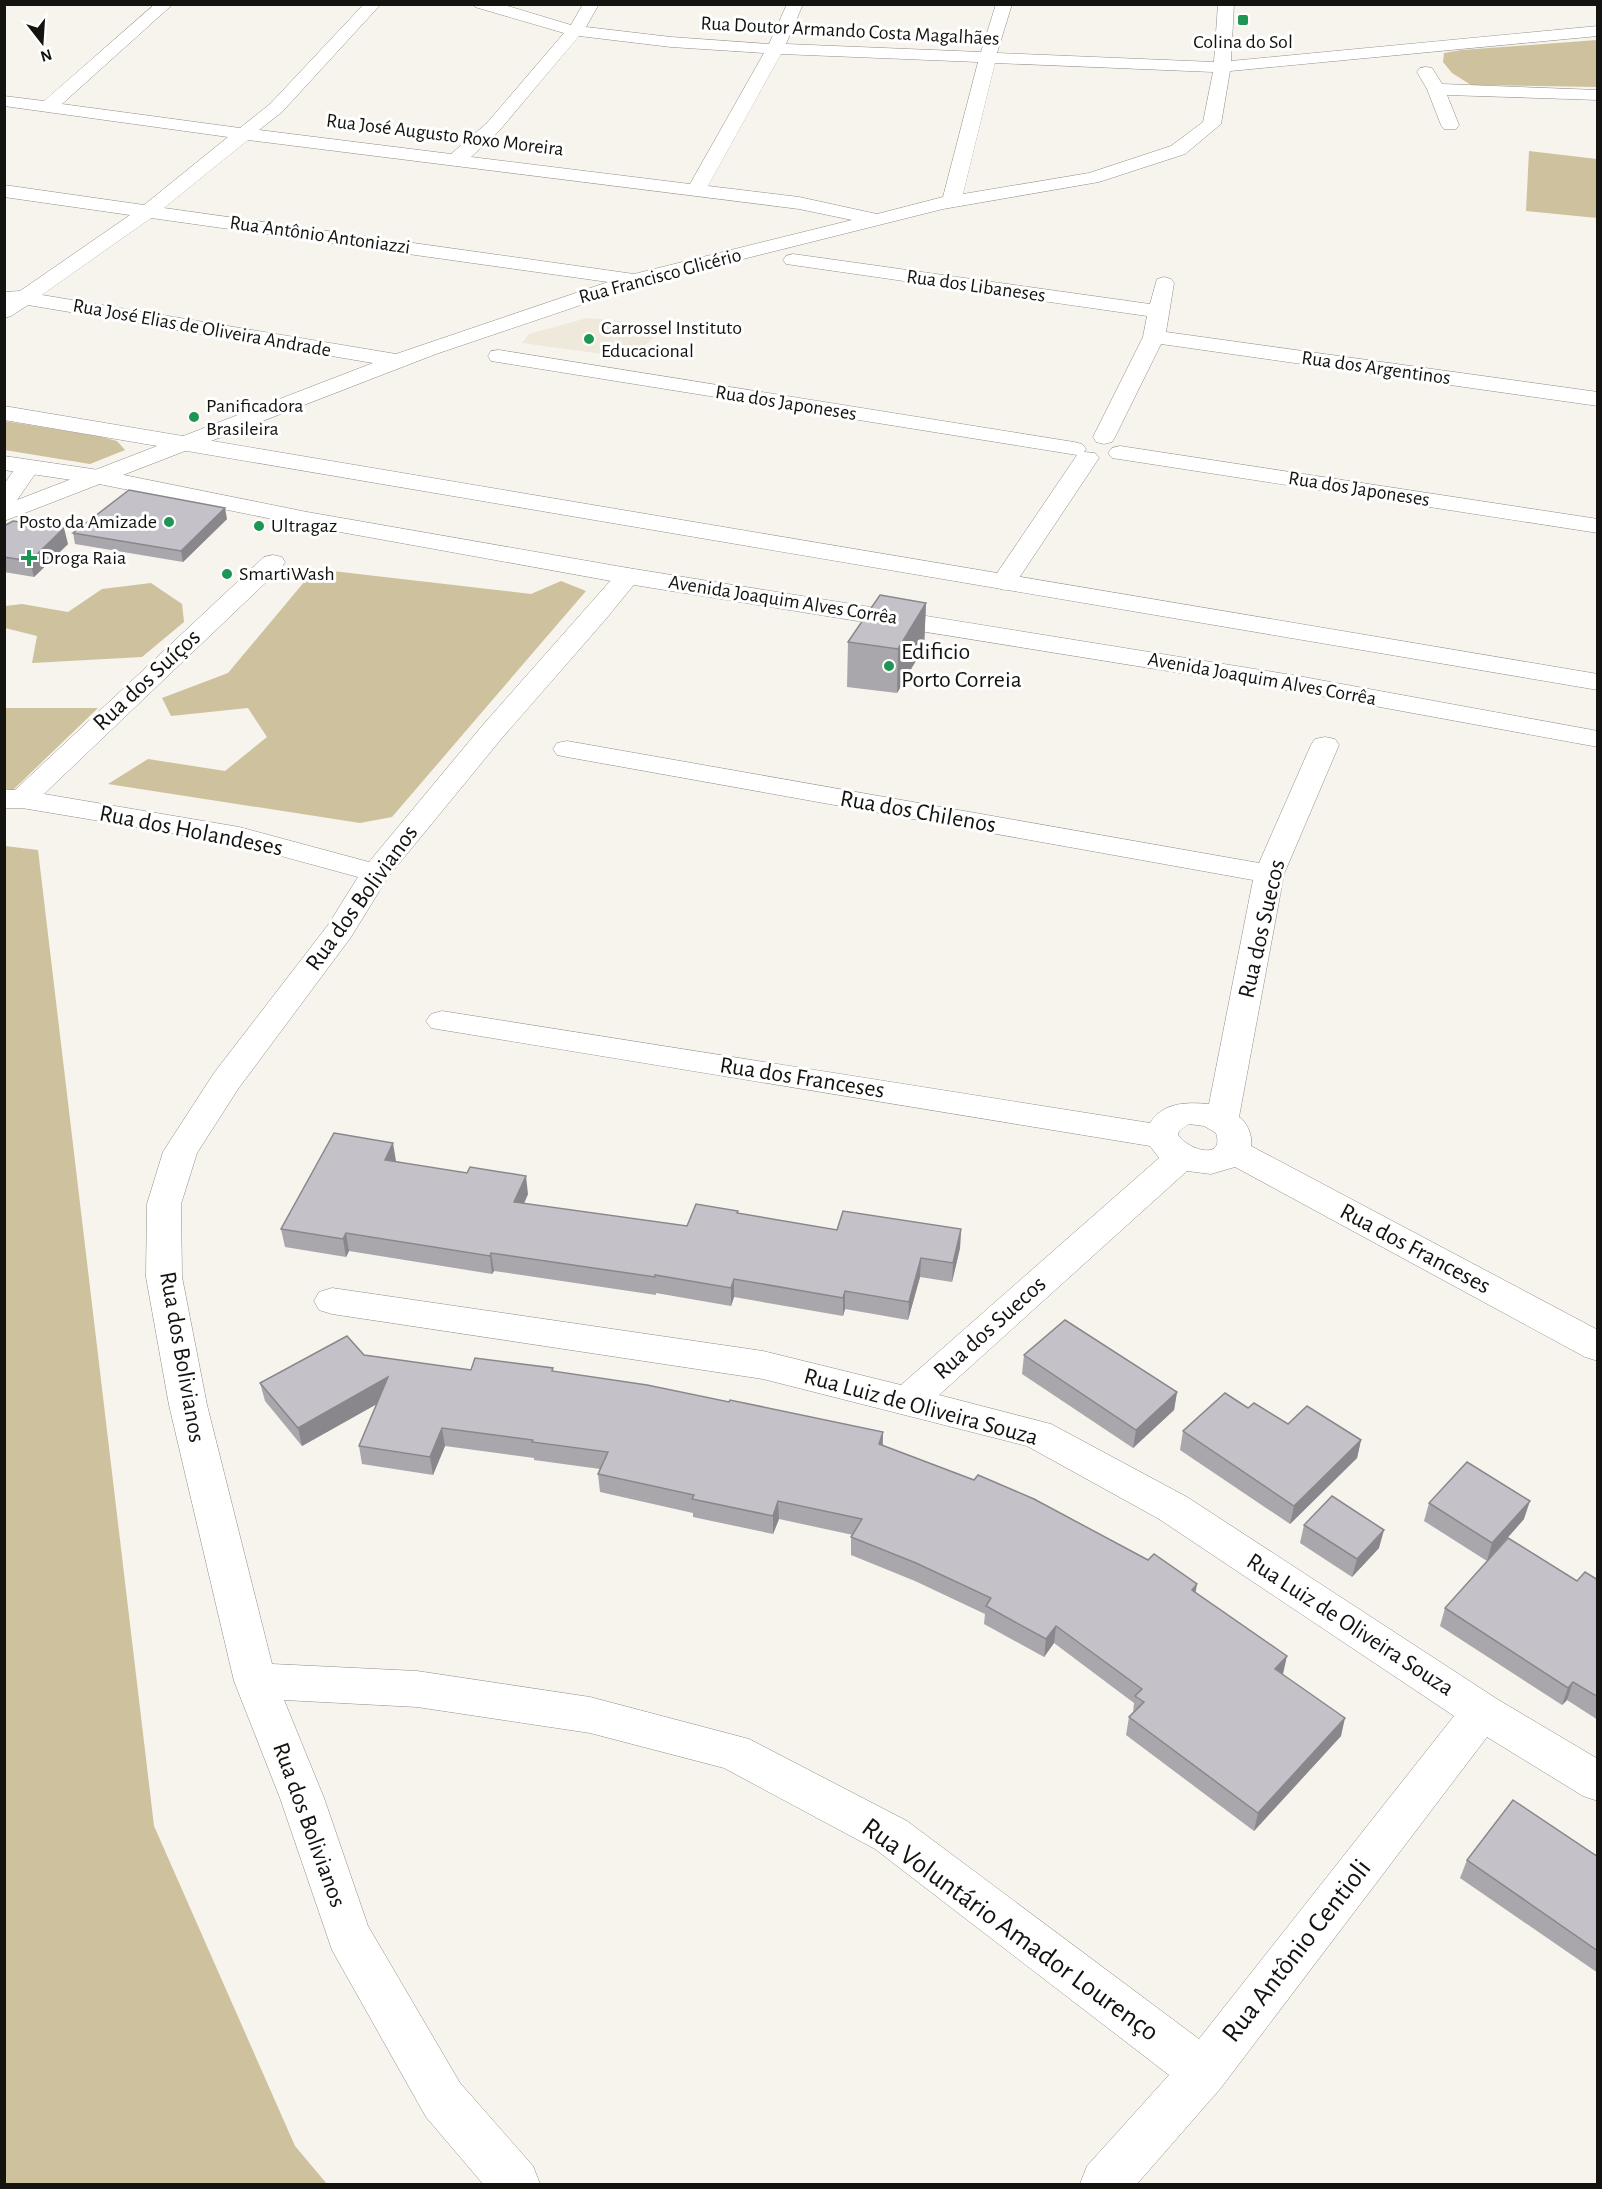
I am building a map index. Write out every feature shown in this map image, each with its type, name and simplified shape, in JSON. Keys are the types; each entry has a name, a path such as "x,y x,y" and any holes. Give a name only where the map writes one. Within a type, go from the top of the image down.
{"street":[{"path":"49,106 165,4"},
{"path":"4,312 14,296 148,211 244,134 293,92 373,4"},
{"name":"Rua Doutor Armando Costa Magalhães","path":"481,4 575,31 670,42 775,49 1222,67 1411,47 1598,31"},
{"path":"457,159 493,127 575,31 591,4"},
{"path":"697,189 775,49 795,4"},
{"path":"952,201 987,58 1004,4"},
{"name":"Rua Francisco Glicério","path":"4,514 399,361 636,280 952,201 1092,178 1178,150 1212,124 1222,67 1226,4"},
{"path":"1411,47 1436,89 1450,125"},
{"path":"1436,89 1598,95"},
{"name":"Rua José Augusto Roxo Moreira","path":"4,101 244,134 799,202 880,220"},
{"name":"Rua Antônio Antoniazzi","path":"4,191 636,280"},
{"name":"Rua dos Libaneses","path":"793,260 1160,312"},
{"path":"1112,445 1154,337 1164,283"},
{"name":"Rua José Elias de Oliveira Andrade","path":"14,296 399,361"},
{"name":"Rua dos Argentinos","path":"1154,337 1598,399"},
{"name":"Rua dos Japoneses","path":"499,356 1081,453 1102,459 1112,445 1598,526"},
{"path":"4,413 1598,682"},
{"path":"999,619 1004,582 1081,453"},
{"path":"4,502 16,465"},
{"name":"Avenida Joaquim Alves Corrêa","path":"16,465 99,477 307,519 628,576 999,619 1298,684 1598,740"},
{"name":"Rua dos Suíços","path":"13,799 273,562"},
{"name":"Rua dos Bolivianos","path":"515,2184 442,2100 348,1935 302,1798 255,1681 188,1405 164,1277 164,1204 180,1152 214,1099 340,930 376,873 492,732 628,576"},
{"path":"1298,684 1352,676 1359,667 1356,658 1336,639"},
{"name":"Rua dos Suecos","path":"1227,1136 1269,874 1324,745"},
{"name":"Rua dos Chilenos","path":"567,749 1269,874"},
{"name":"Rua dos Holandeses","path":"13,799 239,836 376,873"},
{"name":"Rua dos Franceses","path":"442,1021 1171,1147"},
{"path":"1187,1113 1211,1115 1227,1136 1215,1162 1203,1163 1171,1147 1163,1128 1168,1121 1187,1113"},
{"name":"Rua dos Franceses","path":"1227,1136 1598,1347"},
{"name":"Rua dos Suecos","path":"907,1402 1171,1147"},
{"name":"Rua Luiz de Oliveira Souza","path":"332,1301 763,1365 1037,1434 1173,1508 1482,1712 1598,1782"},
{"name":"Rua Voluntário Amador Lourenço","path":"255,1681 417,1689 590,1715 734,1752 891,1835 1203,2072"},
{"name":"Rua Antônio Centioli","path":"1105,2184 1203,2072 1482,1712"}],"shaded area":[{"path":"1597,40 1597,87 1471,85 1452,73 1443,62 1444,53 1462,50"},
{"path":"1529,151 1597,159 1597,218 1526,211"},
{"name":"Carrossel Instituto Educacional","path":"587,318 664,327 632,358 522,343 529,334"},
{"path":"4,421 98,436 117,441 125,450 90,464 5,450"},
{"path":"315,569 531,594 561,581 586,591 392,817 360,823 108,784 148,759 225,771 267,737 248,708 171,716 162,698 228,673"},
{"path":"151,583 182,604 184,622 142,657 32,663 37,636 5,628 5,606 22,604 68,612 102,589"},
{"path":"5,708 98,708 13,790 5,789"},
{"path":"5,846 38,850 154,1826 295,2146 327,2184 5,2184"}],"building":[{"path":"129,490 225,508 181,551 73,533"},
{"path":"13,521 64,528 30,561 4,557 4,526"},
{"path":"880,595 926,603 898,649 848,642"},
{"path":"334,1133 393,1143 385,1160 467,1173 470,1167 526,1176 514,1202 687,1226 696,1204 837,1230 843,1211 961,1229 953,1263 921,1258 909,1302 845,1291 843,1298 734,1279 731,1288 655,1275 655,1277 491,1253 490,1256 346,1233 343,1239 281,1229"},
{"path":"1065,1320 1177,1392 1136,1430 1024,1355"},
{"path":"347,1336 364,1355 471,1370 475,1358 553,1368 552,1371 647,1385 729,1402 730,1400 883,1432 879,1444 974,1480 978,1475 1034,1499 1148,1560 1154,1554 1197,1584 1192,1590 1287,1656 1275,1669 1345,1718 1258,1813 1129,1717 1144,1702 1135,1696 1142,1689 1056,1626 1046,1639 986,1606 991,1598 916,1563 851,1537 862,1519 778,1501 773,1516 692,1499 694,1495 598,1474 608,1452 532,1442 533,1440 442,1428 430,1457 359,1446 388,1377 298,1428 260,1383"},
{"path":"1225,1393 1248,1408 1254,1403 1288,1424 1307,1406 1361,1440 1294,1506 1183,1431"},
{"path":"1467,1462 1530,1501 1492,1543 1429,1503"},
{"path":"1332,1496 1384,1530 1357,1559 1304,1525"},
{"path":"1508,1538 1577,1581 1585,1572 1598,1580 1598,1697 1573,1682 1568,1688 1445,1608"},
{"path":"1513,1800 1598,1857 1598,1951 1467,1860"}],"place":[{"name":"Colina do Sol","path":"1243,20"},
{"name":"Carrossel Instituto Educacional","path":"589,339"},
{"name":"Panificadora Brasileira","path":"194,417"},
{"name":"Posto da Amizade","path":"169,522"},
{"name":"Ultragaz","path":"259,526"},
{"name":"Droga Raia","path":"29,558"},
{"name":"SmartiWash","path":"227,574"},
{"name":"Edificio Porto Correia","path":"889,666"}]}
